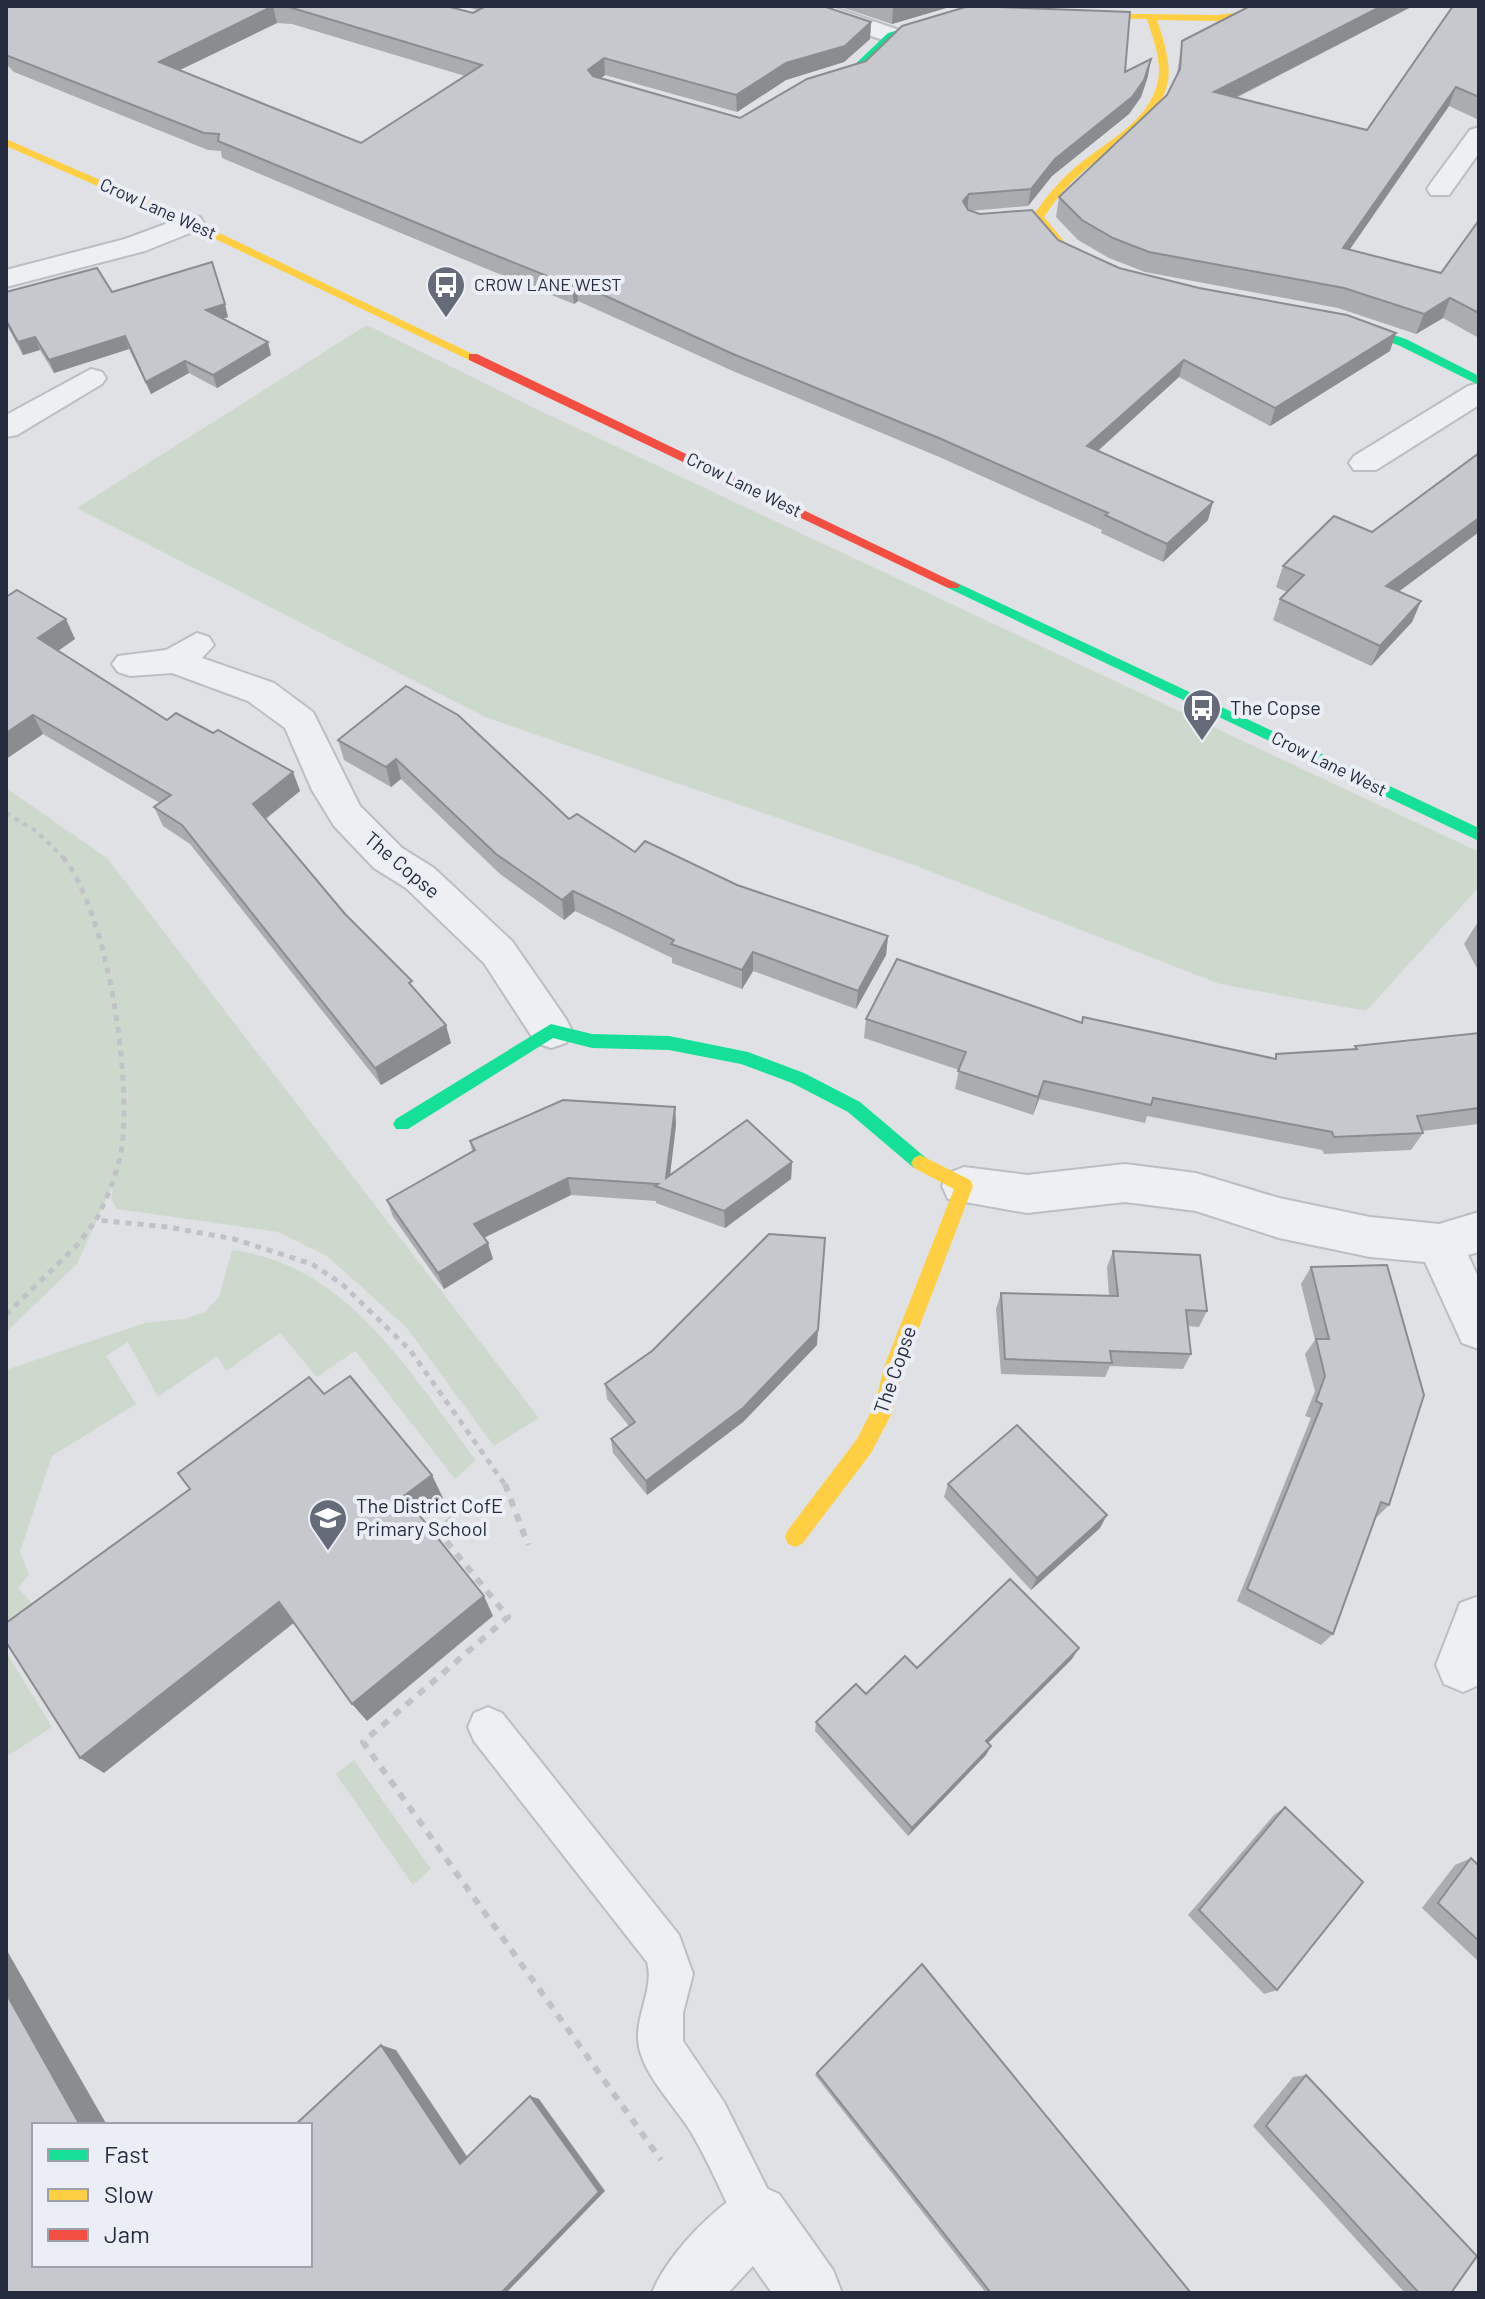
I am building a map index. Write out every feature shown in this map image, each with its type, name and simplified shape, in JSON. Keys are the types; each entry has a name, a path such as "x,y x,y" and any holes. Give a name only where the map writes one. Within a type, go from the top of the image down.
{"street":[{"path":"806,6 891,35"},
{"path":"1045,14 1152,19 1225,16 1305,6"},
{"path":"796,88 855,70 891,35 967,12"},
{"path":"1098,265 1064,248 1026,218 1149,114 1162,91 1166,70 1165,52 1152,19"},
{"path":"1466,197 1433,200 1479,135"},
{"name":"Crow Lane West","path":"6,142 190,223 1479,835"},
{"path":"6,279 135,245 190,223"},
{"path":"1321,317 1402,342 1479,381"},
{"path":"6,428 91,378"},
{"path":"1365,463 1479,392"},
{"name":"The Copse","path":"130,664 186,653 261,692 300,721 331,790 347,816 388,858 420,878 498,952 551,1031"},
{"path":"402,1124 551,1031 592,1041 669,1043 742,1057 784,1073 854,1107 925,1168 964,1186 1027,1194 1125,1183 1196,1192 1279,1218 1370,1237 1459,1238 1479,1328"},
{"name":"The Copse","path":"795,1537 864,1446 885,1406 894,1367 964,1186"},
{"path":"684,2293 757,2216 810,2293"}],"lane":[{"path":"488,1727 664,1950 672,1974 661,2013 661,2047 708,2118 757,2216"}],"path":[{"path":"6,813 35,829 75,873 92,919 113,997 124,1068 116,1177 96,1220 60,1263 6,1315"},
{"path":"96,1220 168,1227 234,1239 312,1264 342,1284 410,1350 511,1493 528,1545"},
{"path":"464,1508 438,1531 508,1617 363,1742 661,2160"}],"shaded area":[{"path":"367,325 528,405 1479,852 1479,887 1366,1011 1220,984 914,865 485,717 77,508"},
{"path":"6,788 107,858 539,1418 494,1446 406,1327 327,1256 278,1232 117,1209 111,1199 114,1182 77,1264 6,1332"},
{"path":"232,1250 273,1260 310,1277 343,1300 401,1360 476,1460 455,1479 355,1351 317,1377 280,1333 226,1371 217,1356 158,1397 128,1342 106,1356 136,1404 52,1456 20,1552 29,1575 18,1588 42,1614 6,1648 6,1370 145,1323 184,1319 205,1312 219,1297"},
{"path":"6,1652 52,1727 6,1757"},
{"path":"354,1760 431,1869 413,1885 336,1774"}],"building":[{"path":"6,6 273,6 446,6 473,13 486,6 823,6 871,22 845,46 786,63 736,95 604,58 588,70 593,76 740,118 807,79 866,61 902,26 969,6 1130,12 1125,72 1151,59 1144,80 1132,97 1055,159 1031,189 969,194 963,201 968,210 980,214 1032,210 1058,240 1119,268 1199,288 1347,315 1396,333 1275,408 1184,360 1087,446 1213,502 1167,544 1105,515 1108,513 939,438 733,354 577,283 572,286 218,141 219,134 204,133 6,54","holes":["273,6 289,7 482,65 361,143 159,62"]},
{"path":"1250,6 1382,6 1214,92 1367,130 1453,6 1479,6 1479,97 1456,87 1343,248 1441,273 1479,220 1479,313 1450,298 1424,314 1344,288 1149,252 1113,238 1082,220 1059,197 1167,95 1180,69 1182,41"},
{"path":"212,262 225,304 206,310 268,342 213,375 185,361 146,382 125,336 49,360 35,337 18,342 6,320 6,292 97,268 112,292"},
{"path":"1479,453 1479,518 1386,586 1421,601 1380,646 1280,599 1304,575 1283,566 1334,516 1372,532"},
{"path":"17,590 66,619 38,638 167,720 176,713 213,733 218,730 293,772 253,804 345,914 412,981 409,983 446,1025 375,1068 182,825 154,807 171,795 33,715 6,733 6,597"},
{"path":"406,686 458,715 569,819 577,814 635,852 645,841 737,885 888,936 858,991 753,952 742,970 671,944 674,940 573,891 562,900 496,854 396,759 386,767 338,740"},
{"path":"897,959 1082,1023 1083,1017 1276,1059 1276,1054 1357,1049 1355,1046 1479,1033 1479,1108 1417,1116 1423,1133 1334,1137 1332,1132 1153,1098 1151,1105 1044,1081 1038,1097 958,1071 966,1052 866,1019"},
{"path":"563,1100 675,1107 666,1178 747,1120 792,1162 724,1211 655,1186 658,1184 568,1178 474,1224 488,1243 438,1273 387,1200 475,1150 470,1141"},
{"path":"769,1234 825,1238 818,1330 743,1408 646,1481 611,1439 635,1422 605,1384 652,1351"},
{"path":"1113,1251 1200,1255 1207,1311 1186,1310 1191,1354 1110,1351 1112,1363 1005,1359 1001,1293 1118,1296"},
{"path":"1387,1265 1424,1395 1389,1505 1381,1502 1333,1634 1247,1589 1322,1404 1316,1401 1325,1376 1316,1339 1329,1339 1311,1267"},
{"path":"350,1376 432,1475 404,1496 484,1596 352,1704 279,1602 80,1758 6,1642 6,1623 190,1489 178,1473 309,1377 324,1394"},
{"path":"1017,1425 1107,1515 1037,1578 948,1484"},
{"path":"1010,1579 1079,1648 986,1741 991,1746 912,1828 816,1722 856,1684 866,1694 905,1656 917,1668"},
{"path":"1285,1807 1363,1882 1277,1990 1199,1910"},
{"path":"1471,1858 1479,1866 1479,1941 1438,1903"},
{"path":"922,1964 1191,2293 991,2293 817,2073"},
{"path":"6,1993 79,2123 32,2123 32,2267 312,2267 312,2123 297,2123 381,2045 460,2164 530,2096 599,2192 501,2293 6,2293"},
{"path":"1306,2075 1477,2256 1451,2293 1419,2293 1266,2126"}],"traffic: fast":[{"path":"809,84 855,70 891,35 949,18"},
{"path":"1336,320 1402,342 1479,381"},
{"path":"953,585 1479,835"},
{"path":"402,1124 551,1031 592,1041 669,1043 742,1057 798,1078 854,1107 920,1163"}],"traffic: slow":[{"path":"1069,15 1218,18 1305,6"},
{"path":"1080,257 1064,248 1038,217 1060,187 1142,119 1156,101 1163,79 1162,53 1152,19"},
{"path":"6,142 190,223 473,357"},
{"path":"795,1537 864,1446 885,1406 894,1367 964,1186 920,1163"}],"traffic: jam":[{"path":"473,357 953,585"}],"place":[{"name":"CROW LANE WEST","path":"446,319"},
{"name":"The Copse","path":"1202,742"},
{"name":"The District CofE Primary School","path":"328,1552"}]}
